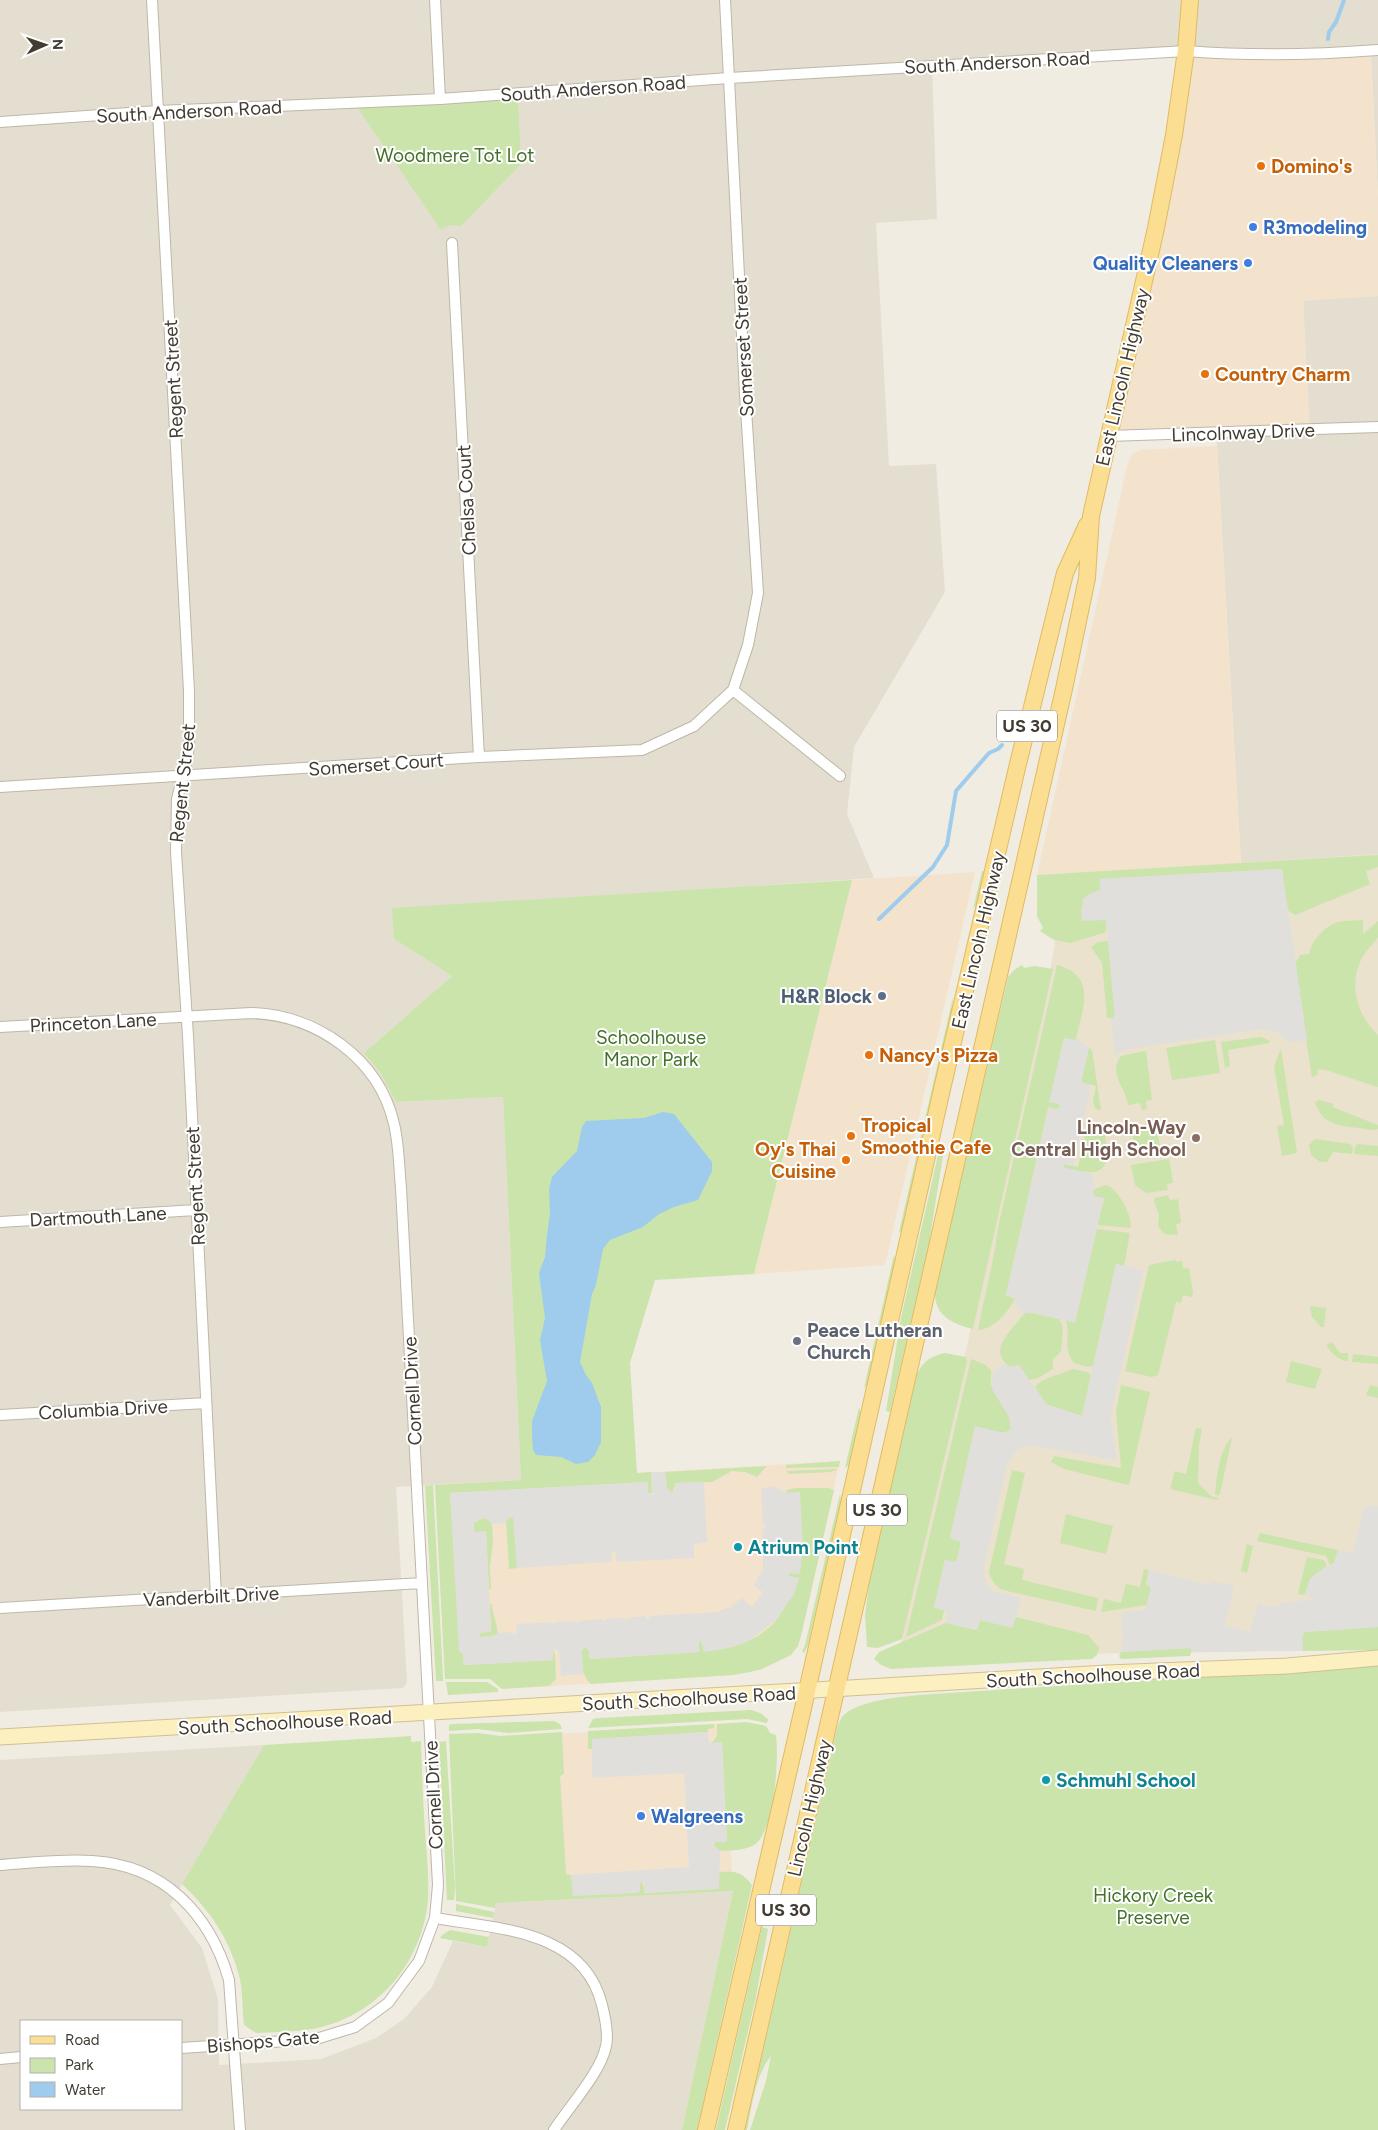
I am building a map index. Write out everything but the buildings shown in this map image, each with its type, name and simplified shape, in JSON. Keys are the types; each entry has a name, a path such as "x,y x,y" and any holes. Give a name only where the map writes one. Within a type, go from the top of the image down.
{"main road":[{"name":"East Lincoln Highway","path":"836,1690 1064,689 1087,578 1091,516 1156,228 1174,135 1186,52 1190,0"},
{"name":"East Lincoln Highway","path":"808,1691 940,1098 1019,759 1065,573 1091,516"},
{"name":"Lincoln Highway","path":"736,2130 836,1690"},
{"name":"Lincoln Highway","path":"706,2130 808,1691"}],"street":[{"name":"Regent Street","path":"152,0 189,691 189,746 177,799 176,852 216,1596"},
{"path":"435,0 440,99"},
{"name":"Somerset Street","path":"725,0 745,394 758,593 748,645 733,690"},
{"name":"South Anderson Road","path":"0,122 158,111 440,99 729,78 1186,52 1241,55 1312,55 1378,50"},
{"name":"Chelsa Court","path":"452,243 479,757"},
{"name":"Lincolnway Drive","path":"1108,436 1378,428"},
{"path":"733,690 840,776"},
{"name":"Somerset Court","path":"0,788 479,757 642,750 694,726 733,690"},
{"name":"Cornell Drive","path":"186,1016 268,1014 301,1022 335,1039 352,1053 377,1083 394,1122 398,1147 429,1714 438,1885 436,1918"},
{"name":"Princeton Lane","path":"0,1027 186,1016"},
{"name":"Dartmouth Lane","path":"0,1222 196,1210"},
{"name":"Columbia Drive","path":"0,1415 206,1404"},
{"name":"Vanderbilt Drive","path":"0,1608 422,1583"},
{"name":"South Schoolhouse Road","path":"0,1737 429,1714 1107,1673 1287,1666 1378,1658"},
{"path":"0,1865 76,1860 113,1863 151,1876 188,1903 213,1937 224,1961 230,1988 240,2130"},
{"path":"436,1918 534,1936 562,1948 582,1965 598,1988 605,2016 606,2046 595,2072 554,2130"},
{"name":"Bishops Gate","path":"182,2048 316,2039 355,2028 388,2003 418,1962 436,1918"},
{"path":"0,2059 20,2057"}],"shaded area":[{"path":"0,0 1187,0 1184,49 932,63 937,219 876,223 889,466 936,464 945,592 854,747 847,814 874,878 398,909 394,939 452,976 364,1053 380,1072 396,1102 503,1097 521,1480 396,1487 407,1683 403,1688 0,1712"},
{"path":"1193,0 1378,0 1378,48 1316,52 1190,49"},
{"path":"1378,54 1378,197 1371,55"},
{"path":"1189,55 1241,59 1313,59 1371,55 1378,197 1378,296 1303,301 1310,426 1112,433"},
{"path":"1378,296 1378,854 1241,863 1216,429 1309,426 1303,300"},
{"path":"1217,446 1241,863 1037,875 1127,466 1132,454 1140,450"},
{"name":"Lincoln-Way Central High School","path":"1378,854 1378,1643 1234,1652 1052,1654 900,1647 1049,977 1067,873"},
{"path":"1282,869 1307,1040 1288,1042 1276,1031 1261,1029 1123,1050 1115,1056 1111,1018 1115,1015 1106,920 1082,921 1081,911 1083,899 1089,894 1100,890 1100,879"},
{"path":"975,872 885,1265 754,1274 852,880"},
{"path":"1064,1038 1075,1040 1076,1038 1089,1048 1081,1082 1091,1085 1073,1166 1063,1164 1062,1167 1092,1174 1095,1189 1093,1192 1094,1196 1104,1198 1075,1323 1031,1312 1024,1314 1014,1302 1014,1297 1006,1295 1049,1107 1058,1109 1060,1107 1059,1104 1049,1102"},
{"path":"1116,1264 1143,1270 1112,1410 1111,1423 1117,1460 1034,1446 1026,1446 1017,1450 1007,1464 983,1572 987,1584 994,1592 1021,1598 1012,1628 980,1620 977,1630 946,1623 947,1611 934,1608 945,1560 953,1562 957,1560 961,1542 950,1538 975,1426 1000,1432 1008,1432 1011,1429 1009,1417 992,1389 992,1375 1005,1363 1010,1367 1019,1365 1046,1404 1082,1416"},
{"path":"840,1461 801,1636 798,1646 791,1655 762,1669 733,1675 502,1689 490,1679 445,1679 435,1485"},
{"path":"651,1472 665,1472 667,1488 672,1493 676,1483 704,1482 707,1542 694,1544 694,1558 619,1562 616,1561 616,1553 612,1551 611,1561 608,1562 517,1568 513,1518 509,1517 506,1523 492,1524 486,1518 479,1519 474,1523 474,1530 475,1532 486,1531 491,1632 480,1633 479,1637 512,1632 516,1635 517,1624 531,1623 533,1625 535,1623 552,1622 554,1624 557,1622 574,1621 577,1623 579,1621 602,1619 604,1621 606,1619 624,1618 626,1620 628,1618 645,1616 648,1619 650,1616 716,1612 727,1608 731,1609 732,1605 742,1598 749,1605 753,1606 763,1592 754,1586 760,1573 763,1571 763,1529 766,1527 763,1524 761,1489 772,1486 788,1493 800,1492 803,1548 800,1574 788,1573 789,1576 799,1578 794,1594 776,1620 747,1642 704,1652 701,1640 699,1642 699,1652 589,1659 589,1650 585,1647 582,1650 583,1674 561,1676 559,1652 554,1648 553,1660 464,1665 463,1654 459,1651 450,1493 648,1482 648,1493 650,1494 652,1491"},
{"path":"1378,1506 1378,1627 1305,1632 1302,1637 1303,1651 1192,1652 1190,1648 1121,1652 1123,1639 1121,1613 1144,1610 1146,1607 1151,1588 1146,1584 1149,1570 1210,1585 1211,1581 1234,1586 1225,1626 1250,1632 1258,1603 1273,1607 1283,1603 1314,1599 1305,1595 1310,1579 1334,1563 1338,1550 1353,1553 1364,1507"},
{"path":"724,1724 733,1891 496,1903 487,1738"},
{"path":"708,1732 709,1743 722,1742 727,1842 715,1842 714,1846 720,1851 719,1889 644,1893 644,1882 641,1881 639,1893 573,1896 571,1876 569,1875 689,1867 684,1773 592,1778 592,1739"},
{"path":"264,1745 170,1905 202,1948 218,1999 219,2065 321,2059 376,2038 404,2019 432,1987 453,1941 487,1947 496,1903 733,1891 682,2130 0,2130 0,1760"}],"green space":[{"name":"Woodmere Tot Lot","path":"518,98 521,164 461,226 451,225 441,230 357,107"},
{"path":"1378,855 1378,867 1366,871 1370,884 1295,915 1287,910 1281,869 1100,879 1106,932 1071,943 1054,940 1040,931 1043,928 1037,916 1037,875"},
{"path":"982,871 985,871 978,902 973,909"},
{"name":"Schoolhouse Manor Park","path":"852,880 754,1274 655,1280 630,1363 637,1473 651,1472 652,1493 648,1493 648,1482 450,1493 464,1665 553,1660 553,1649 555,1653 556,1679 549,1686 502,1689 490,1679 445,1679 435,1485 521,1480 503,1097 396,1102 380,1072 364,1053 452,976 394,939 392,908"},
{"path":"1363,920 1363,934 1378,921 1378,937 1363,956 1358,966 1355,987 1364,1018 1378,1035 1378,1087 1326,1070 1317,1069 1318,1074 1312,1078 1295,964 1300,955 1309,954 1316,939 1328,927 1341,921"},
{"path":"1108,941 1115,1015 1113,1018 1107,1018 1102,963 1091,947 1098,942"},
{"path":"1022,965 1024,968 1035,966 1053,969 973,1329 959,1325 942,1314 938,1308 935,1293 1008,977"},
{"path":"1057,965 1070,970 1078,977 1082,985 1084,1005 1082,1016 1075,1040 1064,1038 1050,1102 1060,1106 1058,1109 1048,1108 1006,1295 1015,1299 1009,1309 995,1323 990,1327 978,1330 998,1228"},
{"path":"953,997 952,1010 903,1231 899,1232"},
{"path":"1261,1037 1270,1041 1269,1043 1228,1050 1230,1066 1225,1068 1221,1042"},
{"path":"1215,1040 1220,1073 1172,1080 1166,1048"},
{"path":"1089,1048 1092,1050 1101,1110 1095,1108 1093,1101 1096,1086 1081,1082"},
{"path":"1281,1049 1297,1153 1282,1156 1277,1126 1284,1125 1274,1066"},
{"path":"1146,1051 1152,1100 1146,1101 1147,1109 1142,1110 1140,1103 1128,1105 1116,1069 1117,1062 1121,1056"},
{"path":"1320,1100 1334,1104 1332,1107 1378,1125 1378,1129 1371,1130 1338,1125 1326,1119 1315,1102"},
{"path":"1149,1123 1150,1130 1157,1129 1161,1152 1136,1156 1132,1132 1145,1130 1144,1124"},
{"path":"1086,1131 1105,1135 1107,1149 1104,1166 1094,1172 1064,1168 1063,1164 1078,1167"},
{"path":"1315,1139 1350,1144 1353,1147 1352,1154 1333,1152 1327,1162 1320,1162 1311,1155 1309,1145"},
{"path":"1358,1144 1378,1146 1378,1156 1354,1154 1355,1147"},
{"path":"938,1155 943,1156 929,1243 890,1412 886,1411 901,1318"},
{"path":"1169,1159 1173,1183 1167,1184 1168,1190 1146,1193 1135,1185 1131,1165"},
{"path":"1106,1185 1115,1191 1127,1209 1131,1228 1097,1225 1104,1199 1094,1196 1093,1192 1095,1189"},
{"path":"1168,1195 1170,1200 1178,1199 1181,1223 1176,1224 1178,1235 1164,1234 1158,1226 1159,1215 1154,1201 1155,1198"},
{"path":"1097,1229 1130,1233 1124,1266 1116,1264 1093,1366 1087,1367 1074,1363 1070,1357 1066,1320 1075,1322"},
{"path":"894,1255 896,1262 868,1384 864,1388"},
{"path":"1175,1260 1176,1262 1182,1261 1183,1269 1189,1268 1193,1292 1192,1297 1183,1295 1181,1303 1176,1302 1158,1375 1152,1377 1125,1371 1149,1265"},
{"path":"1310,1306 1326,1308 1324,1327 1321,1327 1312,1317"},
{"path":"1027,1312 1059,1319 1063,1327 1061,1351 1053,1360 1053,1369 1038,1378 1029,1380 1019,1365 1010,1367 1001,1357 1000,1352 1005,1337"},
{"path":"1332,1342 1340,1353 1348,1353 1348,1361 1338,1358 1326,1345"},
{"path":"945,1353 966,1357 967,1362 902,1639 878,1648 867,1647 865,1615 869,1585 916,1377 927,1360"},
{"path":"1353,1354 1378,1357 1378,1364 1352,1362"},
{"path":"971,1359 984,1364 991,1370 991,1385 1009,1417 1011,1429 1004,1433 975,1427 950,1538 961,1542 957,1560 953,1562 945,1560 934,1608 944,1610 942,1620 906,1637"},
{"path":"1291,1361 1322,1369 1315,1389 1286,1382"},
{"path":"1073,1369 1087,1372 1091,1375 1082,1416 1046,1404 1035,1387 1048,1378"},
{"path":"1121,1385 1150,1392 1129,1485 1064,1469 1051,1462 1054,1456 1121,1468 1116,1411"},
{"path":"1370,1385 1378,1387 1378,1398 1366,1395"},
{"path":"859,1407 861,1413 849,1465 845,1468"},
{"path":"1196,1428 1202,1429 1199,1445 1198,1483 1211,1496 1218,1498 1217,1500 1170,1489 1175,1471 1186,1474"},
{"path":"1232,1437 1218,1496 1215,1494 1219,1464 1224,1449"},
{"path":"840,1461 839,1467 786,1468 786,1465"},
{"path":"767,1466 757,1477 745,1472 732,1471 712,1482 676,1483 672,1493 667,1488 665,1472"},
{"path":"838,1469 831,1472 789,1474 786,1471"},
{"path":"1012,1470 1025,1473 1004,1564 1024,1569 1022,1580 1098,1598 1096,1611 1003,1590 993,1581 989,1572"},
{"path":"433,1485 443,1681 436,1681 425,1486"},
{"path":"796,1488 828,1488 834,1490 801,1636 798,1646 791,1655 762,1669 733,1675 591,1684 585,1677 583,1668 582,1650 585,1647 589,1650 590,1659 699,1652 699,1642 701,1640 704,1651 724,1649 753,1639 770,1627 783,1609 799,1578 789,1576 788,1572 800,1574 799,1492 788,1493 786,1490"},
{"path":"840,1494 841,1501 808,1645 804,1653 802,1651 805,1645"},
{"path":"1066,1514 1113,1526 1106,1554 1060,1543"},
{"path":"509,1517 513,1518 515,1522 517,1568 509,1569 506,1521"},
{"path":"483,1518 489,1520 492,1524 491,1589 489,1589 486,1532 474,1532 474,1523"},
{"path":"1260,1533 1338,1550 1334,1563 1330,1565 1326,1556 1257,1541"},
{"path":"1247,1544 1253,1546 1247,1573 1241,1571"},
{"path":"1307,1557 1324,1560 1327,1566 1310,1579 1305,1595 1298,1594"},
{"path":"1144,1569 1149,1570 1146,1584 1151,1588 1147,1605 1101,1612 1104,1599 1121,1603 1126,1584 1140,1587"},
{"path":"490,1604 492,1604 497,1635 481,1638 480,1633 491,1631"},
{"path":"1016,1617 1088,1635 1099,1648 1097,1655 1092,1659 891,1669 881,1665 874,1659 879,1652 946,1623 977,1630 980,1620 1012,1627"},
{"path":"1378,1627 1378,1650 1303,1651 1302,1637 1305,1632"},
{"path":"1190,1648 1192,1650 1190,1656 1121,1659 1119,1656 1121,1652"},
{"name":"Hickory Creek Preserve","path":"1378,1665 1378,2130 750,2130 766,2081 771,2056 761,2073 747,2130 745,2130 837,1728 842,1717 848,1712 857,1707 878,1701 919,1695"},
{"path":"446,1682 487,1682 498,1689 498,1692 448,1695"},
{"path":"751,1710 760,1713 769,1720 766,1723 747,1719 588,1728 593,1719 599,1718"},
{"path":"554,1721 560,1724 562,1729 507,1733 478,1729 449,1731 449,1725 452,1724"},
{"path":"746,1722 766,1726 770,1733 776,1735 776,1776 771,1811 767,1826 754,1845 742,1849 720,1851 714,1847 715,1842 727,1842 722,1743 711,1744 717,1736 717,1724"},
{"path":"714,1724 714,1728 708,1729 708,1732 593,1739 592,1749 588,1749 588,1731"},
{"path":"562,1732 564,1774 560,1776 566,1874 639,1893 640,1882 642,1881 645,1893 719,1888 719,1874 725,1871 738,1873 752,1885 697,2130 682,2130 733,1891 496,1903 495,1908 456,1901 449,1734 478,1733 500,1736"},
{"path":"411,1736 411,1742 421,1741 428,1900 424,1923 406,1966 392,1984 375,2000 357,2013 336,2023 313,2029 256,2033 244,2025 239,1975 224,1936 201,1904 182,1884 264,1745"},
{"path":"446,1741 455,1888 454,1900 447,1900 439,1742"},
{"path":"456,1904 494,1912 493,1918 456,1911"},
{"path":"762,1927 768,1929 756,1997 725,2130 716,2130"},
{"path":"450,1930 489,1937 487,1947 440,1938"}],"water":[{"path":"663,1112 674,1114 712,1162 712,1171 698,1200 674,1207 659,1214 643,1227 610,1240 603,1249 596,1285 592,1294 580,1362 592,1383 601,1407 601,1442 595,1455 588,1462 576,1464 561,1457 536,1455 533,1450 532,1421 547,1381 540,1340 545,1318 539,1273 545,1257 550,1214 549,1189 552,1177 577,1151 582,1127 586,1121 644,1118"}],"waterway":[{"path":"1328,39 1329,32 1336,22 1344,0"},
{"path":"879,919 933,867 947,845 956,791 989,753 1002,745"}],"place":[{"name":"Domino's","path":"1261,166"},
{"name":"R3modeling","path":"1253,227"},
{"name":"Quality Cleaners","path":"1248,263"},
{"name":"Country Charm","path":"1205,374"},
{"name":"H&R Block","path":"882,996"},
{"name":"Nancy's Pizza","path":"869,1055"},
{"name":"Tropical Smoothie Cafe","path":"851,1136"},
{"name":"Lincoln-Way Central High School","path":"1196,1138"},
{"name":"Oy's Thai Cuisine","path":"846,1160"},
{"name":"Peace Lutheran Church","path":"797,1341"},
{"name":"Atrium Point","path":"738,1547"},
{"name":"Schmuhl School","path":"1046,1780"},
{"name":"Walgreens","path":"641,1816"}]}
